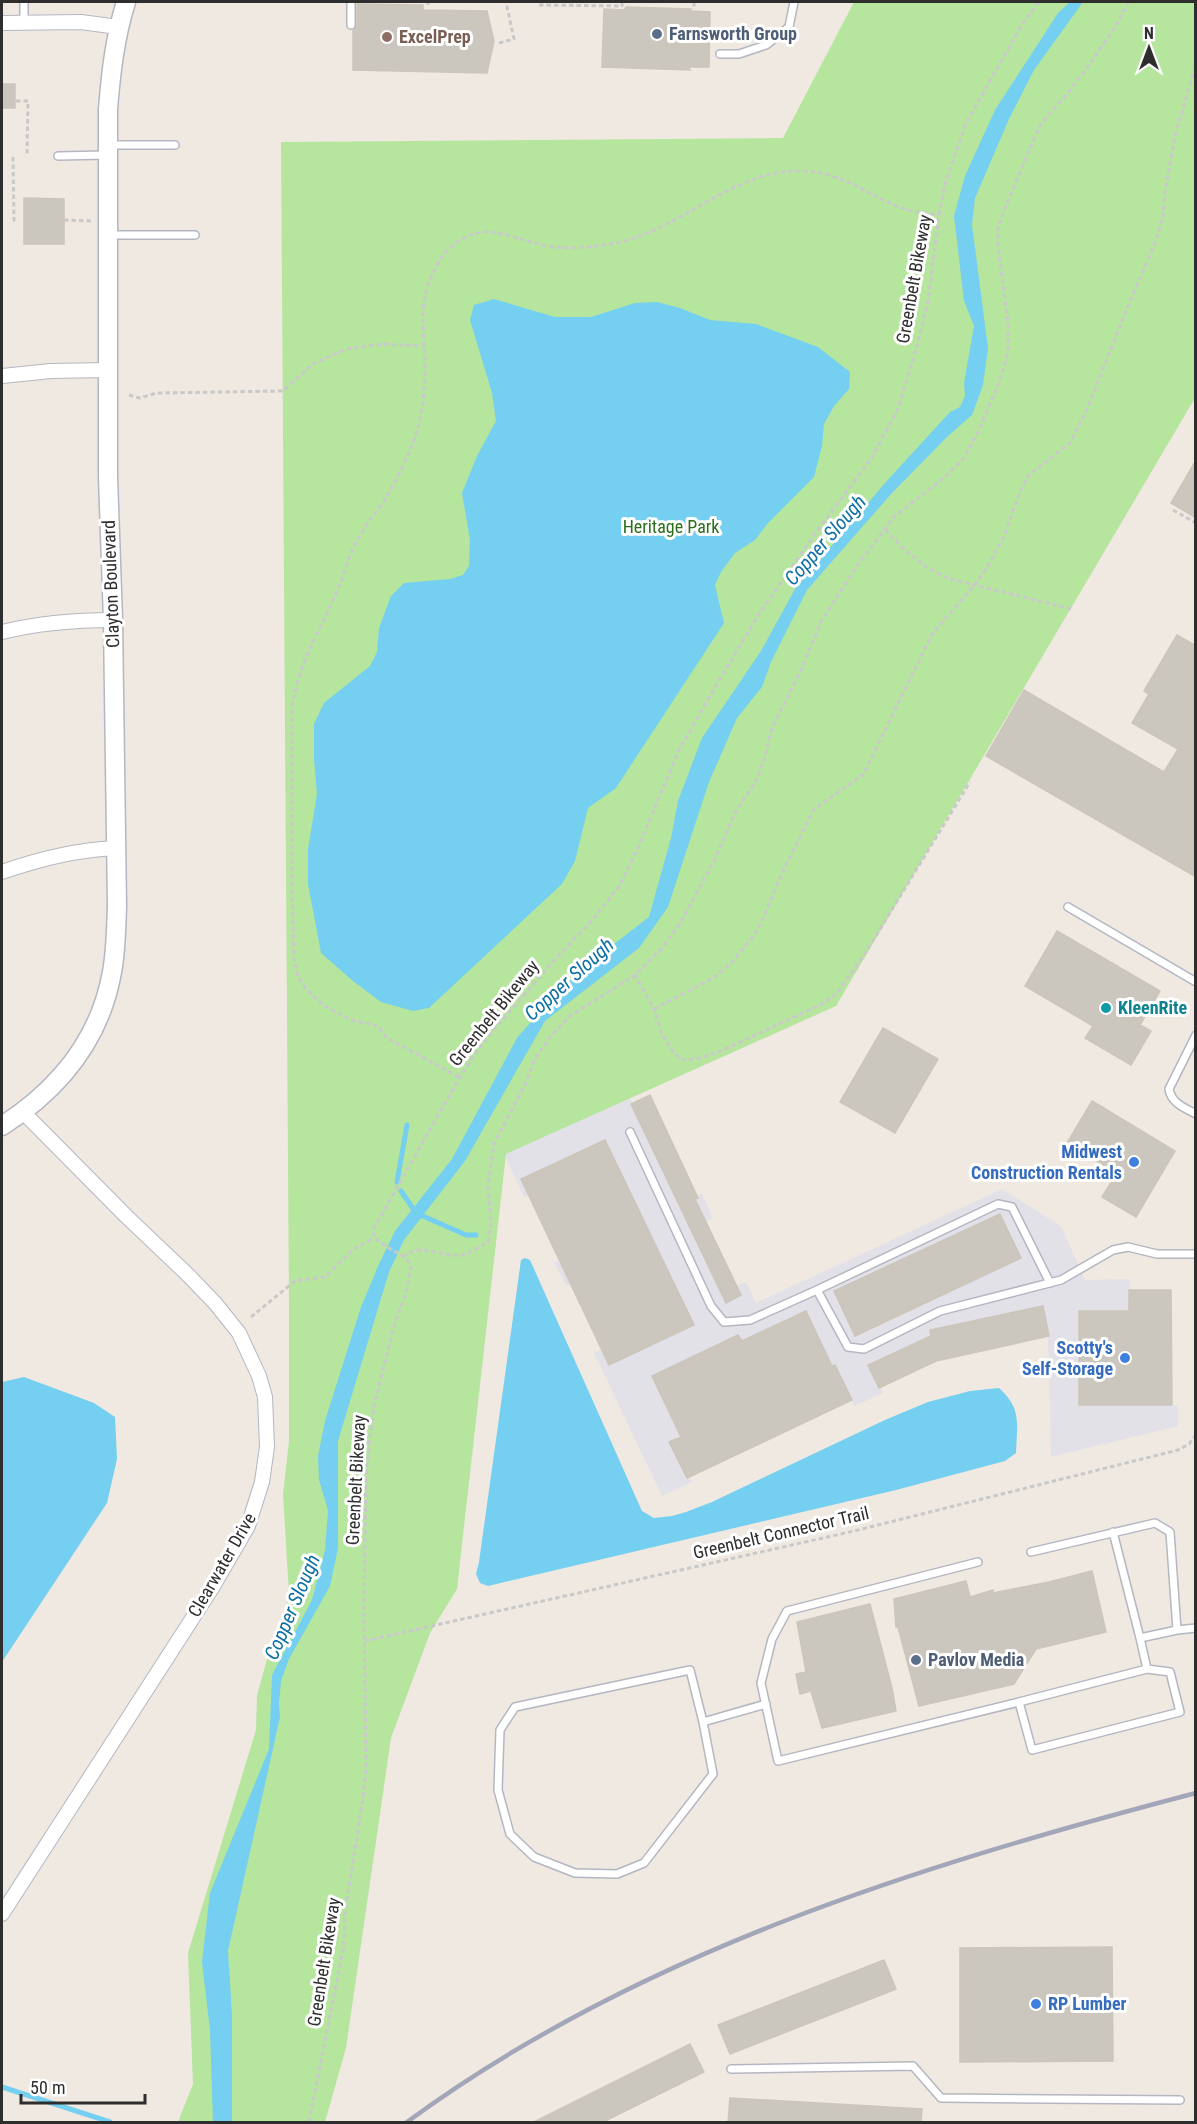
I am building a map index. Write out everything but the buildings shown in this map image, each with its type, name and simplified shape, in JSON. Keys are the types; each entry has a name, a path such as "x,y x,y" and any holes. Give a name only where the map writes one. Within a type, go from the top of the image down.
{"street":[{"name":"Clayton Boulevard","path":"2,1126 43,1096 75,1059 92,1031 104,1004 115,953 117,908 107,370 108,150 111,68 118,27 126,2"},
{"path":"2,23 81,22 118,27"},
{"path":"2,376 51,371 107,370"},
{"path":"2,632 37,624 113,620"},
{"path":"2,872 57,855 88,849 115,848"},
{"name":"Clearwater Drive","path":"2,1914 212,1588 248,1526 262,1482 267,1447 265,1397 260,1376 239,1333 215,1302 23,1112"}],"lane":[{"path":"24,2 24,21"},
{"path":"351,2 351,26"},
{"path":"720,54 739,54 766,45 789,27 794,2"},
{"path":"58,156 175,145"},
{"path":"108,229 195,235"},
{"path":"1068,907 1196,982"},
{"path":"1196,1035 1169,1089 1170,1096 1178,1104 1196,1114"},
{"path":"630,1131 711,1306 724,1322 750,1320 999,1204 1012,1208 1050,1283"},
{"path":"817,1290 848,1347 864,1349 940,1311 1061,1280 1113,1250 1128,1247 1157,1254 1196,1254"},
{"path":"1031,1552 1155,1523 1170,1532 1177,1630"},
{"path":"1113,1532 1147,1668"},
{"path":"978,1562 787,1611 772,1639 761,1683 778,1761 1147,1668 1170,1672 1180,1712 1032,1750 1019,1702"},
{"path":"1140,1638 1196,1628"},
{"path":"690,1670 703,1722 713,1774 644,1863 616,1874 575,1873 534,1857 510,1834 498,1790 500,1730 515,1707 690,1670"},
{"path":"703,1722 766,1704"},
{"path":"732,2069 913,2066 941,2098 1180,2100"}],"path":[{"path":"499,43 514,39 506,2"},
{"path":"539,5 622,6 622,2"},
{"path":"694,2 694,9"},
{"name":"Greenbelt Bikeway","path":"374,1238 374,1228 460,1077 481,1045 620,885 678,752 717,681 759,614 871,459 897,411 928,302 945,184 966,123 1023,23 1039,2"},
{"path":"251,1317 295,1281 325,1276 354,1249 374,1238 401,1255 419,1251 438,1251 460,1256 488,1242 491,1223 488,1186 494,1143 525,1085 535,1059 550,1037 570,1016 635,975 662,948 681,922 715,859 735,813 756,781 772,728 801,670 822,620 857,566 894,518 945,477 964,458 978,432 999,383 1008,352 1008,323 998,246 998,228 1004,210 1040,125 1092,61 1117,24 1128,2"},
{"path":"654,1009 713,978 744,948 762,921 782,873 814,809 863,775 928,640 975,584 1004,536 1021,489 1029,475 1070,443 1086,412 1155,243 1163,217 1165,191 1175,136 1196,63"},
{"path":"16,101 28,101 27,156"},
{"path":"13,157 14,220 18,221"},
{"path":"460,1077 387,1038 378,1026 352,1020 324,1006 306,989 298,976 294,959 292,888 292,710 294,692 304,659 340,584 357,540 392,485 416,435 423,398 423,303 438,263 459,242 481,232 507,233 551,247 572,248 614,243 658,228 755,178 788,171 807,170 840,177 902,208 939,215"},
{"path":"64,220 108,229"},
{"path":"129,395 139,398 157,393 283,391 313,364 346,349 382,344 424,346"},
{"path":"1173,510 1196,523"},
{"path":"885,530 925,566 947,578 1071,609"},
{"path":"635,975 654,1009 661,1032 674,1054 685,1060 721,1051 824,1003 837,993 866,952 970,782"},
{"name":"Greenbelt Bikeway","path":"309,2122 344,1945 345,1913 363,1798 366,1769 366,1473 374,1406 395,1322 406,1294 411,1267 401,1255"},
{"name":"Greenbelt Connector Trail","path":"365,1641 854,1531 1178,1450 1189,1444 1196,1435"}],"shaded area":[{"path":"650,1095 697,1196 702,1194 713,1218 706,1221 737,1286 746,1282 756,1303 1002,1189 1061,1226 1085,1280 1129,1279 1130,1290 1171,1290 1172,1405 1178,1405 1178,1426 1051,1457 1048,1337 936,1361 881,1387 883,1393 854,1406 852,1400 690,1477 692,1482 662,1496 594,1353 602,1349 571,1284 567,1286 554,1263 560,1260 529,1195 524,1197 504,1154 630,1097 633,1103"}],"green space":[{"name":"Heritage Park","path":"854,2 1195,2 1195,398 836,1006 506,1154 457,1589 430,1633 391,1738 346,2048 325,2122 178,2122 193,2084 188,1953 256,1730 257,1696 267,1659 276,1645 289,1594 283,1494 289,1441 289,1306 281,142 783,138"}],"water":[{"path":"1070,2 1083,2 1034,70 1009,119 975,198 972,225 988,348 983,385 972,415 892,493 807,590 771,662 762,687 737,718 709,782 668,907 639,948 545,1021 465,1161 404,1240 389,1272 338,1441 338,1548 330,1586 289,1659 281,1681 280,1717 228,1951 232,2016 232,2122 213,2122 210,2030 202,1962 210,1893 269,1749 272,1675 312,1600 325,1550 328,1510 319,1480 318,1456 325,1421 361,1307 395,1231 452,1159 517,1038 552,998 583,968 649,917 671,838 678,801 702,738 761,651 795,589 885,483 950,412 960,407 965,396 964,383 974,326 964,301 954,216 965,176 995,110 1058,13"},
{"path":"494,299 555,317 591,317 635,303 657,302 710,320 756,324 818,347 850,372 849,389 834,406 824,424 822,446 814,477 768,523 755,540 735,553 721,572 715,585 724,623 616,788 588,808 575,861 562,884 429,1008 413,1011 381,1002 321,953 308,884 308,849 317,794 314,724 324,703 370,666 377,652 379,628 391,596 404,583 450,579 463,575 469,566 470,540 462,493 477,456 496,421 492,393 470,320 474,305"},
{"path":"525,1258 530,1260 642,1511 654,1518 672,1516 712,1502 885,1420 928,1402 970,1391 999,1388 1012,1403 1017,1425 1016,1453 1005,1461 896,1490 488,1586 480,1583 476,1574 521,1260"},
{"path":"24,1377 94,1403 115,1417 117,1459 107,1503 2,1662 2,1382"}],"waterway":[{"path":"397,1182 407,1125"},
{"path":"401,1191 416,1213 466,1235 476,1235"},
{"path":"2,2087 110,2122"}],"railway":[{"path":"407,2122 496,2062 589,2009 686,1962 785,1921 886,1884 989,1851 1196,1793"}],"place":[{"name":"Farnsworth Group","path":"657,34"},
{"name":"ExcelPrep","path":"387,37"},
{"name":"KleenRite","path":"1106,1008"},
{"name":"Midwest Construction Rentals","path":"1134,1162"},
{"name":"Scotty's Self-Storage","path":"1125,1358"},
{"name":"Pavlov Media","path":"916,1660"},
{"name":"RP Lumber","path":"1036,2004"}],"water label":[{"name":"Copper Slough","path":"825,540"},
{"name":"Copper Slough","path":"569,979"},
{"name":"Copper Slough","path":"292,1607"}]}
